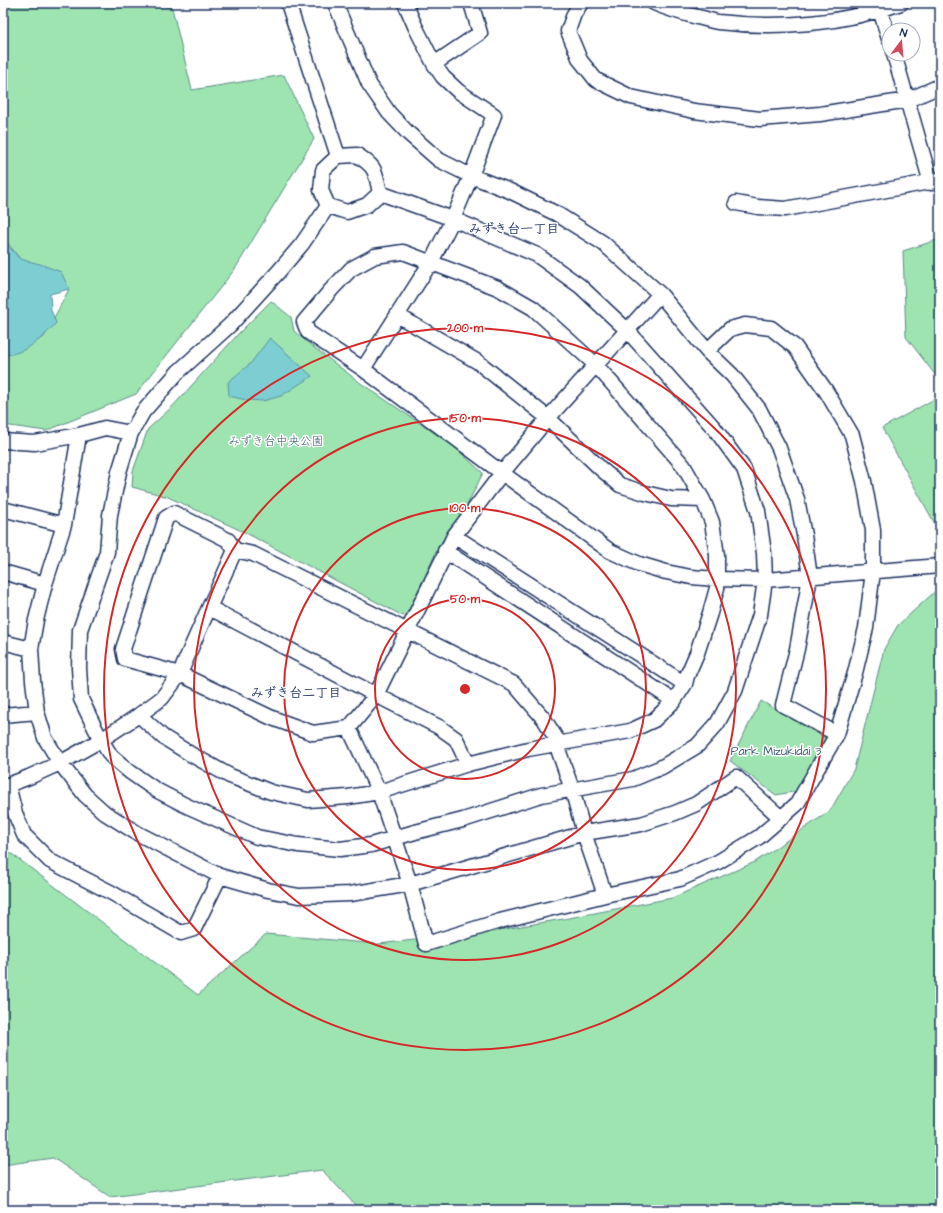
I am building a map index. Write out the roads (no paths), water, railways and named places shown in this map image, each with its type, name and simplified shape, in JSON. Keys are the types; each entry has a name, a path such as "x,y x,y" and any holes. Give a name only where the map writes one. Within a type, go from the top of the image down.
{"street":[{"path":"288,3 338,156"},
{"path":"335,3 369,84 389,113 408,133 439,160 471,176 510,191 563,218 603,243 660,294 707,351 732,375 758,409 779,448 797,499 810,577 797,649 783,705 837,734"},
{"path":"363,369 431,262 471,176 494,115 458,91 443,77 434,64 405,3"},
{"path":"434,64 480,33 471,3"},
{"path":"581,3 574,14 568,31 580,60 596,80 631,97 694,111 760,119 820,114 908,100 940,86"},
{"path":"654,3 668,9 717,22 776,25 836,20 879,7 900,3"},
{"path":"879,7 884,22"},
{"path":"736,203 785,210 843,198 936,182 896,62"},
{"path":"357,154 370,163 376,173 380,193 367,205 347,212 328,206 321,190 323,170 338,156 357,154"},
{"path":"328,206 302,244 279,272 230,325 178,372 143,412 131,433 119,472 110,515 107,552 80,630 80,668 81,698 101,740 111,756 130,772 156,790 257,837 298,845 340,849 371,845 463,820 541,795 633,779 662,767 697,746 717,724 735,691 760,615 764,580 764,553 758,510 744,469 715,429 627,330 580,286 537,255 452,219 380,193"},
{"path":"139,715 163,737 230,776 270,792 308,800 348,797 379,792 468,764 528,749 630,731 654,720 674,701 685,684 686,676 697,653 717,588 716,579 717,555 712,522 703,500 683,465 596,365 533,308 498,288 404,252 375,256 351,269 330,290 304,322 308,332 363,369 502,473 610,550 639,564 666,572 716,579 764,580 940,566"},
{"path":"605,895 584,833 560,752 559,743 544,719 514,684 407,631 253,554 235,550 228,540 174,513 166,518 123,648 125,659 180,674 272,718 313,733 349,728 376,695 407,631 445,551 454,536 502,473 548,418 660,294"},
{"path":"397,315 478,362 548,418 600,468 620,484 645,493 671,499 703,500"},
{"path":"349,728 379,792 410,884 426,944 500,921 605,895 680,879 718,862 759,837 797,804 837,734 855,673 866,628 873,571 873,530 864,481 852,435 826,391 795,347 771,328 745,325 730,329 707,351"},
{"path":"3,441 35,443 79,435 105,428 131,433"},
{"path":"79,435 64,525 45,584 36,620 31,649 37,712 45,738 60,763 85,795 105,812 137,833 220,876 268,890 300,896 350,894 410,884 584,833 641,824 675,813 696,804 736,777 781,818"},
{"path":"3,509 64,525"},
{"path":"454,536 685,684"},
{"path":"220,876 194,929 181,933 112,893 50,861 24,836 5,785 60,763 101,740 162,698 180,674 194,638 210,608 235,550"},
{"path":"445,551 674,701"},
{"path":"3,572 45,584"},
{"path":"210,608 376,695 439,726 456,739 468,764"},
{"path":"3,642 31,649"},
{"path":"3,715 37,712"}],"water":[{"path":"3,240 20,259 40,264 61,272 69,289 50,294 51,310 56,323 51,329 26,349 3,355"},
{"path":"270,338 312,376 281,396 263,401 246,400 229,396 228,382 250,364"}],"district":[{"name":"みずき台一丁目","path":"514,229"},
{"name":"みずき台二丁目","path":"296,693"}],"park label":[{"name":"みずき台中央公園","path":"276,441"},
{"name":"Park Mizukidai 3","path":"776,751"}]}
